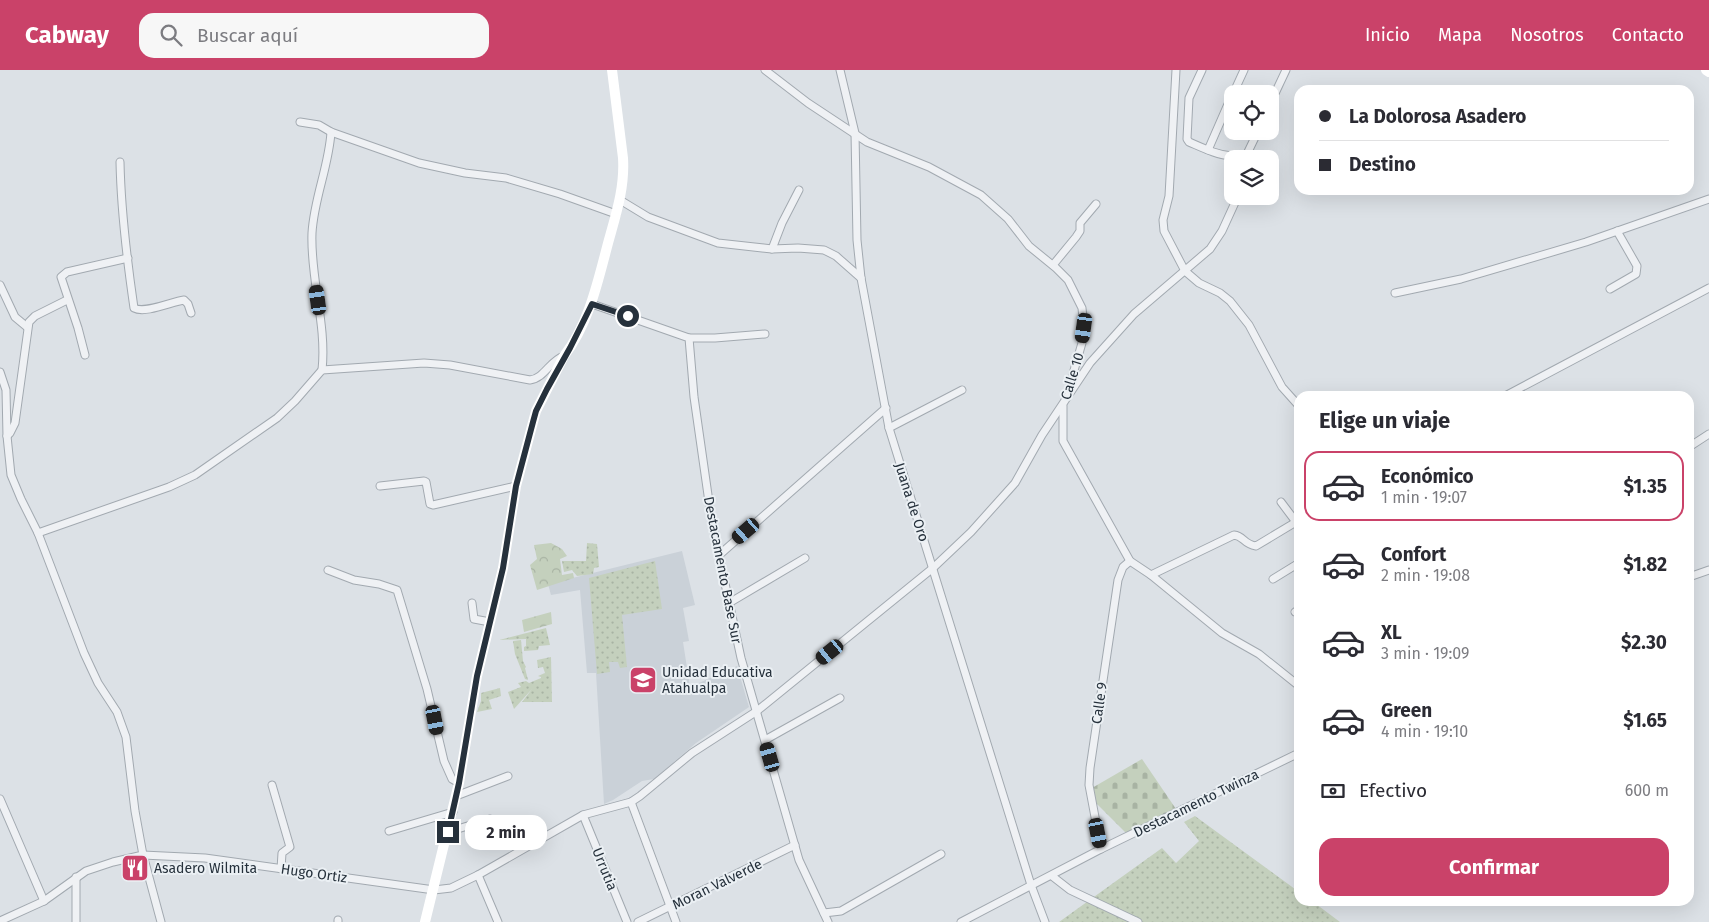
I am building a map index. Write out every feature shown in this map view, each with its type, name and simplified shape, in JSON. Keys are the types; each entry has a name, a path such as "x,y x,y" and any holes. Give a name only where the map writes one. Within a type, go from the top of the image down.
{"street":[{"path":"426,922 459,783 477,676 503,568 516,486 536,411 592,304 620,200 624,170 612,70"},
{"name":"Calle 10","path":"765,70 808,103 867,142 929,167 981,195 1008,219 1029,246 1068,280 1076,295 1084,318 1082,343 1063,405 1063,442 1130,561 1151,575 1222,633 1259,654 1294,682"},
{"name":"Juana de Oro","path":"840,70 855,133 857,240 861,278 889,428 953,637 1045,922"},
{"path":"1176,70 1169,196 1162,226 1185,270 1200,283 1220,293 1230,301 1249,325 1282,387 1294,400"},
{"path":"1202,70 1189,98 1187,139 1189,142 1208,150 1224,154"},
{"path":"1237,85 1244,70"},
{"path":"1279,85 1286,70"},
{"path":"1208,150 1224,115"},
{"path":"300,122 319,125 331,132 420,163 465,173 506,178 616,214"},
{"path":"38,533 169,487 195,475 277,418 296,401 322,370 322,339 312,253 312,232 315,208 330,150 331,132"},
{"path":"120,162 120,190 133,300 136,310 145,310 184,300 188,304 191,313"},
{"path":"772,248 799,190"},
{"path":"1395,293 1461,279 1586,242 1709,199"},
{"path":"620,200 648,217 718,243 824,250 836,256 861,278"},
{"path":"1053,265 1076,238 1080,231 1080,223 1096,204"},
{"path":"676,922 631,802 692,753 757,711 933,568 971,532 1015,483 1042,435 1090,363 1134,314 1210,249 1222,231 1234,205"},
{"path":"1610,289 1636,274 1638,270 1616,231"},
{"path":"85,355 61,278 64,273 128,258"},
{"path":"0,285 15,317 27,327"},
{"path":"1514,391 1709,288"},
{"path":"7,436 10,434 15,423 27,327 32,318 67,300"},
{"path":"592,304 689,338 765,334"},
{"name":"Destacamento Base Sur","path":"689,338 696,413 712,523 740,658 795,845 828,922"},
{"path":"322,370 424,363 441,364 530,380 537,379 555,361 564,356"},
{"path":"0,372 6,390 7,436 12,475 21,499 38,533 84,652 98,683 122,723 126,737 135,811 143,855 161,922"},
{"path":"889,428 962,390"},
{"path":"718,556 886,408"},
{"path":"1694,444 1709,434"},
{"path":"380,486 424,481 426,482 430,504 433,505 516,486"},
{"path":"1280,502 1294,520"},
{"path":"1151,575 1234,535 1239,535 1249,545 1256,546 1294,526"},
{"path":"729,602 805,558"},
{"name":"Calle 9","path":"1101,849 1089,785 1090,768 1118,580 1123,567 1130,561"},
{"path":"1273,579 1294,566"},
{"path":"328,570 354,580 379,584 397,590 425,682 444,761 452,779 459,783"},
{"path":"1694,575 1709,570"},
{"path":"472,602 474,619 490,622"},
{"path":"765,740 840,698"},
{"name":"Destacamento Twinza","path":"962,922 1101,849 1294,755"},
{"path":"456,796 508,776"},
{"path":"272,785 290,847 282,852 281,869"},
{"path":"0,799 44,901"},
{"name":"Hugo Ortiz","path":"0,922 44,901 86,870 143,855 205,858 434,890 451,888 478,875 584,815 631,802"},
{"path":"389,832 453,812"},
{"name":"Urrutia","path":"584,815 626,922"},
{"path":"448,832 490,819"},
{"name":"Moran Valverde","path":"638,922 795,845"},
{"path":"824,913 841,911 941,854"},
{"path":"478,875 498,922"},
{"path":"1052,876 1070,890 1138,922"},
{"path":"76,877 76,922"}],"shaded area":[{"name":"Unidad Educativa Atahualpa","path":"682,551 695,605 683,608 689,641 683,642 690,687 737,666 749,707 696,743 654,779 642,781 604,804 596,673 587,673 580,590 551,595 548,584"}],"green space":[{"path":"551,543 562,549 567,556 560,559 562,575 573,573 574,578 537,590 530,565 537,559 534,545"},
{"path":"587,543 597,544 599,567 594,568 593,574 577,576 572,570 564,572 562,561 586,561"},
{"path":"655,561 662,609 622,615 627,667 620,668 618,662 609,662 610,672 597,674 589,578"},
{"path":"551,612 552,624 524,632 522,620"},
{"path":"546,628 550,645 539,646 538,650 524,651 526,639 499,640"},
{"path":"521,640 523,661 528,680 525,679 515,654 513,641"},
{"path":"551,657 552,702 522,702 532,689 514,709 508,692 521,687 518,683 526,681 529,683 541,678 538,676 545,673 543,667 538,668 537,660"},
{"path":"500,688 501,696 489,700 492,709 477,712 481,701 481,693"},
{"path":"1142,759 1176,809 1131,832 1125,832 1094,801 1092,788"},
{"path":"1195,816 1294,888 1294,906 1319,906 1340,922 1059,922 1162,848 1176,863 1199,841 1184,822"}],"place":[{"name":"Unidad Educativa Atahualpa","path":"643,680"},
{"name":"Asadero Wilmita","path":"135,868"}],"route":[{"path":"448,832 459,783 477,676 503,568 516,486 536,411 592,304 628,316"}]}
